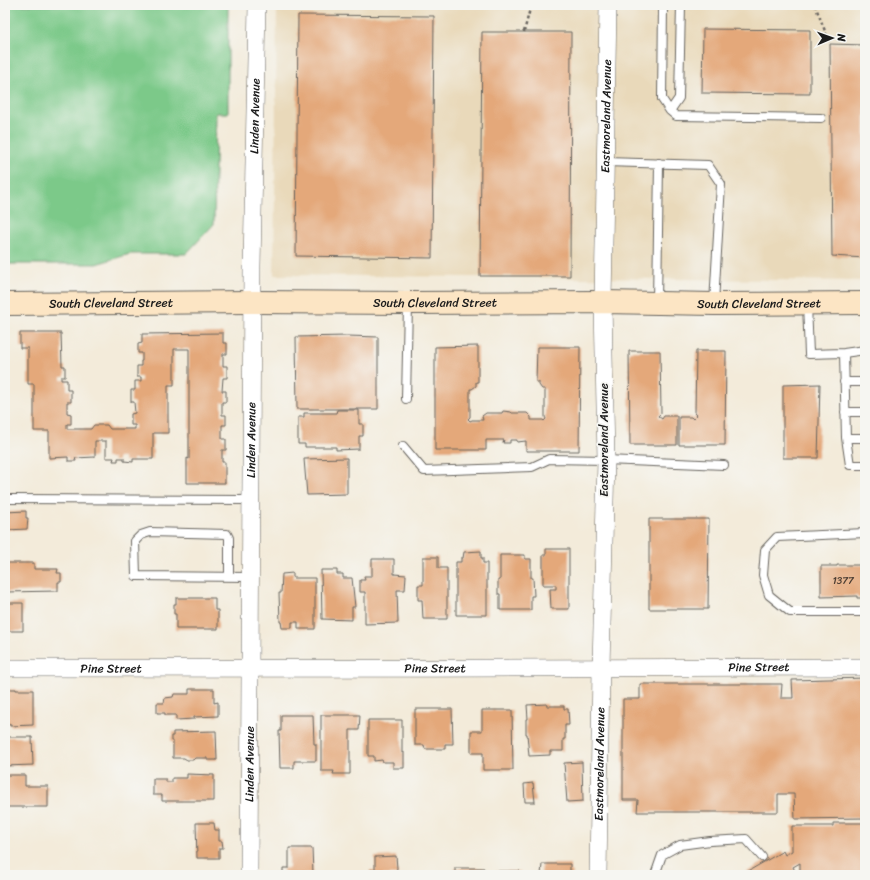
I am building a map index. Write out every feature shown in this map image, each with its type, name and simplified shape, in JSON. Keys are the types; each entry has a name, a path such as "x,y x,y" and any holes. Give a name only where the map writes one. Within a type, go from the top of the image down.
{"main road":[{"name":"South Cleveland Street","path":"5,304 252,302 603,302 714,304 865,303"}],"street":[{"name":"Linden Avenue","path":"249,875 252,302 257,5"},
{"name":"Eastmoreland Avenue","path":"598,875 606,460 603,302 608,5"},
{"name":"Pine Street","path":"5,668 250,670 601,667 865,667"}],"lane":[{"path":"663,5 662,99 670,111 676,116 821,118"},
{"path":"670,111 679,98 681,5"},
{"path":"605,162 708,165 721,184 719,239 714,304"},
{"path":"657,303 659,164"},
{"path":"406,399 408,303"},
{"path":"807,304 809,354 844,353 865,350"},
{"path":"844,353 846,438 850,465 865,465"},
{"path":"844,382 865,382"},
{"path":"845,412 865,412"},
{"path":"846,438 865,438"},
{"path":"403,446 424,471 532,467 549,459 724,465"},
{"path":"5,499 251,500"},
{"path":"229,576 230,538 227,534 150,532 141,535 135,540 136,576 229,576 251,576"},
{"path":"865,533 777,537 765,550 763,575 769,594 790,612 865,612"},
{"path":"655,875 662,855 680,845 710,841 746,839 762,857"}],"path":[{"path":"524,32 531,5"},
{"path":"815,5 830,44"}],"shaded area":[{"path":"277,5 865,5 865,281 274,275"}],"green space":[{"path":"5,5 228,5 228,113 216,113 214,224 186,254 130,254 96,264 5,264"}],"building":[{"path":"298,15 434,16 432,258 296,256"},
{"path":"703,29 810,30 810,94 702,93"},
{"path":"482,32 571,32 570,276 480,276"},
{"path":"830,44 865,45 865,258 832,256"},
{"path":"20,333 61,333 62,366 65,366 65,377 61,377 61,380 67,380 67,390 71,390 71,402 67,402 67,413 71,414 71,424 67,424 67,429 91,429 94,425 107,425 110,429 135,429 135,425 131,425 131,414 135,413 134,402 131,402 131,390 135,390 135,381 141,381 141,377 137,377 137,366 141,366 142,361 142,353 138,353 138,344 142,343 142,334 223,333 223,343 227,343 227,354 223,354 223,366 227,366 227,378 223,378 222,391 226,391 226,402 222,402 222,415 226,415 226,425 222,425 222,439 226,439 226,450 222,450 222,462 225,462 225,483 187,483 187,458 189,459 189,349 174,349 174,385 168,385 168,433 153,433 153,459 133,459 133,462 124,461 124,458 118,458 118,461 113,461 114,458 106,458 106,441 95,441 95,457 75,458 76,461 68,461 68,457 49,458 49,431 34,431 34,384 28,384 28,348 20,348"},
{"path":"296,337 378,337 378,409 297,409"},
{"path":"478,346 478,382 476,382 476,386 470,389 470,417 468,419 470,421 483,420 482,416 486,413 502,413 503,411 512,413 527,413 531,417 531,420 544,421 546,419 545,389 542,389 539,382 536,382 537,347 580,347 579,451 526,451 526,441 517,442 517,440 510,440 510,443 503,443 504,440 486,440 486,450 435,450 435,347"},
{"path":"629,351 660,351 661,413 658,416 662,419 664,416 677,416 677,445 630,445"},
{"path":"696,351 726,351 725,445 679,445 679,417 691,417 693,419 697,415 695,413"},
{"path":"820,384 818,458 783,458 783,385"},
{"path":"337,410 359,410 359,424 363,424 363,436 359,436 359,449 336,450 336,447 305,447 305,444 298,444 298,417 304,417 304,413 336,413"},
{"path":"347,458 347,494 307,495 304,459"},
{"path":"26,511 26,518 28,518 27,529 7,530 7,532 5,532 5,512"},
{"path":"649,519 709,519 708,609 649,609"},
{"path":"546,549 569,549 569,609 551,609 550,589 556,589 556,585 543,585 543,555 546,555"},
{"path":"481,551 483,563 487,563 487,615 456,615 456,562 461,562 464,552"},
{"path":"500,555 525,555 525,559 531,559 531,578 533,578 534,596 531,596 531,610 500,610 498,580 500,580"},
{"path":"423,557 438,557 438,568 447,568 447,619 423,619 422,600 418,600 418,585 423,585"},
{"path":"372,559 394,559 394,574 406,575 405,590 397,590 398,623 365,624 365,592 360,592 360,580 365,580 364,576 372,576"},
{"path":"5,563 34,563 34,569 58,569 57,573 61,573 61,582 58,582 58,591 5,592"},
{"path":"865,565 865,598 857,598 857,596 821,597 821,566"},
{"path":"321,570 337,570 337,574 343,574 343,578 352,578 355,607 352,607 352,620 322,619"},
{"path":"293,573 293,578 315,578 315,629 298,629 298,622 292,622 292,628 282,628 280,622 279,593 281,593 282,574"},
{"path":"176,598 215,598 215,610 218,610 218,629 176,629 174,604 176,604"},
{"path":"5,603 23,603 23,631 5,631"},
{"path":"865,678 865,818 795,819 794,794 778,794 778,812 637,812 638,800 623,800 623,699 640,699 640,684 782,684 781,698 793,698 792,680"},
{"path":"5,689 33,690 33,725 10,726 10,724 5,724"},
{"path":"189,689 214,689 214,703 218,702 218,716 194,717 194,719 176,720 176,715 157,713 157,703 164,703 165,698 173,697 174,694 189,694"},
{"path":"547,704 547,706 564,706 564,709 568,709 569,725 565,725 563,751 550,751 550,755 529,756 526,734 526,719 528,719 527,705"},
{"path":"415,709 452,709 453,744 445,744 445,749 425,749 424,745 415,745"},
{"path":"482,710 512,710 513,770 483,770 483,753 471,753 471,731 482,731"},
{"path":"281,715 313,715 316,761 294,761 294,768 280,768 279,731 281,731"},
{"path":"321,715 360,715 359,730 350,730 350,774 333,774 334,771 321,771"},
{"path":"368,720 402,720 402,753 404,752 404,768 393,768 393,762 383,762 382,760 374,761 374,756 368,756"},
{"path":"216,731 217,760 207,760 207,758 187,760 184,758 173,758 173,741 171,741 171,736 173,736 173,732"},
{"path":"5,737 32,737 33,765 5,766"},
{"path":"582,762 583,801 567,802 564,763"},
{"path":"187,774 214,775 214,801 162,801 162,795 153,795 153,779 166,779 166,782 172,782 172,778 187,778"},
{"path":"5,775 25,775 25,786 48,786 48,807 5,807"},
{"path":"533,783 535,802 525,802 524,784"},
{"path":"196,823 214,823 215,830 219,830 219,841 222,841 223,848 219,848 219,858 197,858"},
{"path":"833,823 865,823 865,875 800,875 800,863 793,867 797,875 746,875 745,873 783,851 785,855 792,851 792,826 833,826"},
{"path":"289,848 312,848 313,873 302,875 283,875 283,868 289,868"},
{"path":"396,856 396,872 398,872 398,875 370,875 370,870 375,870 375,857"},
{"path":"542,864 570,864 570,871 572,871 573,875 541,875"},
{"path":"455,868 484,868 484,875 455,875"},
{"path":"496,871 520,871 520,875 496,875"}]}
